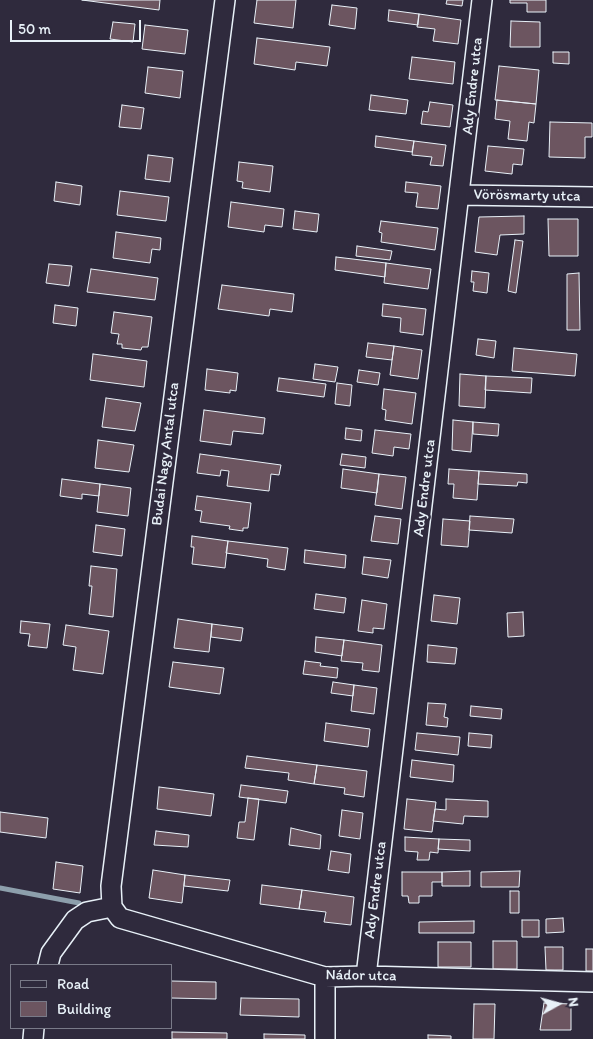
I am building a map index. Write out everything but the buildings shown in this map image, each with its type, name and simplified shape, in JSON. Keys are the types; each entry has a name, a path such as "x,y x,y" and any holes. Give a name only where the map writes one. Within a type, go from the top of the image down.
{"street":[{"name":"Budai Nagy Antal utca","path":"112,907 111,886 225,0"},
{"name":"Ady Endre utca","path":"366,976 482,0"},
{"name":"Vörösmarty utca","path":"460,195 593,197"},
{"path":"48,964 51,953 75,920 87,912 112,907"},
{"name":"Nádor utca","path":"112,907 120,918 325,977 366,976 593,982"},
{"path":"325,977 325,1039"}],"waterway":[{"path":"0,888 79,903"}]}
